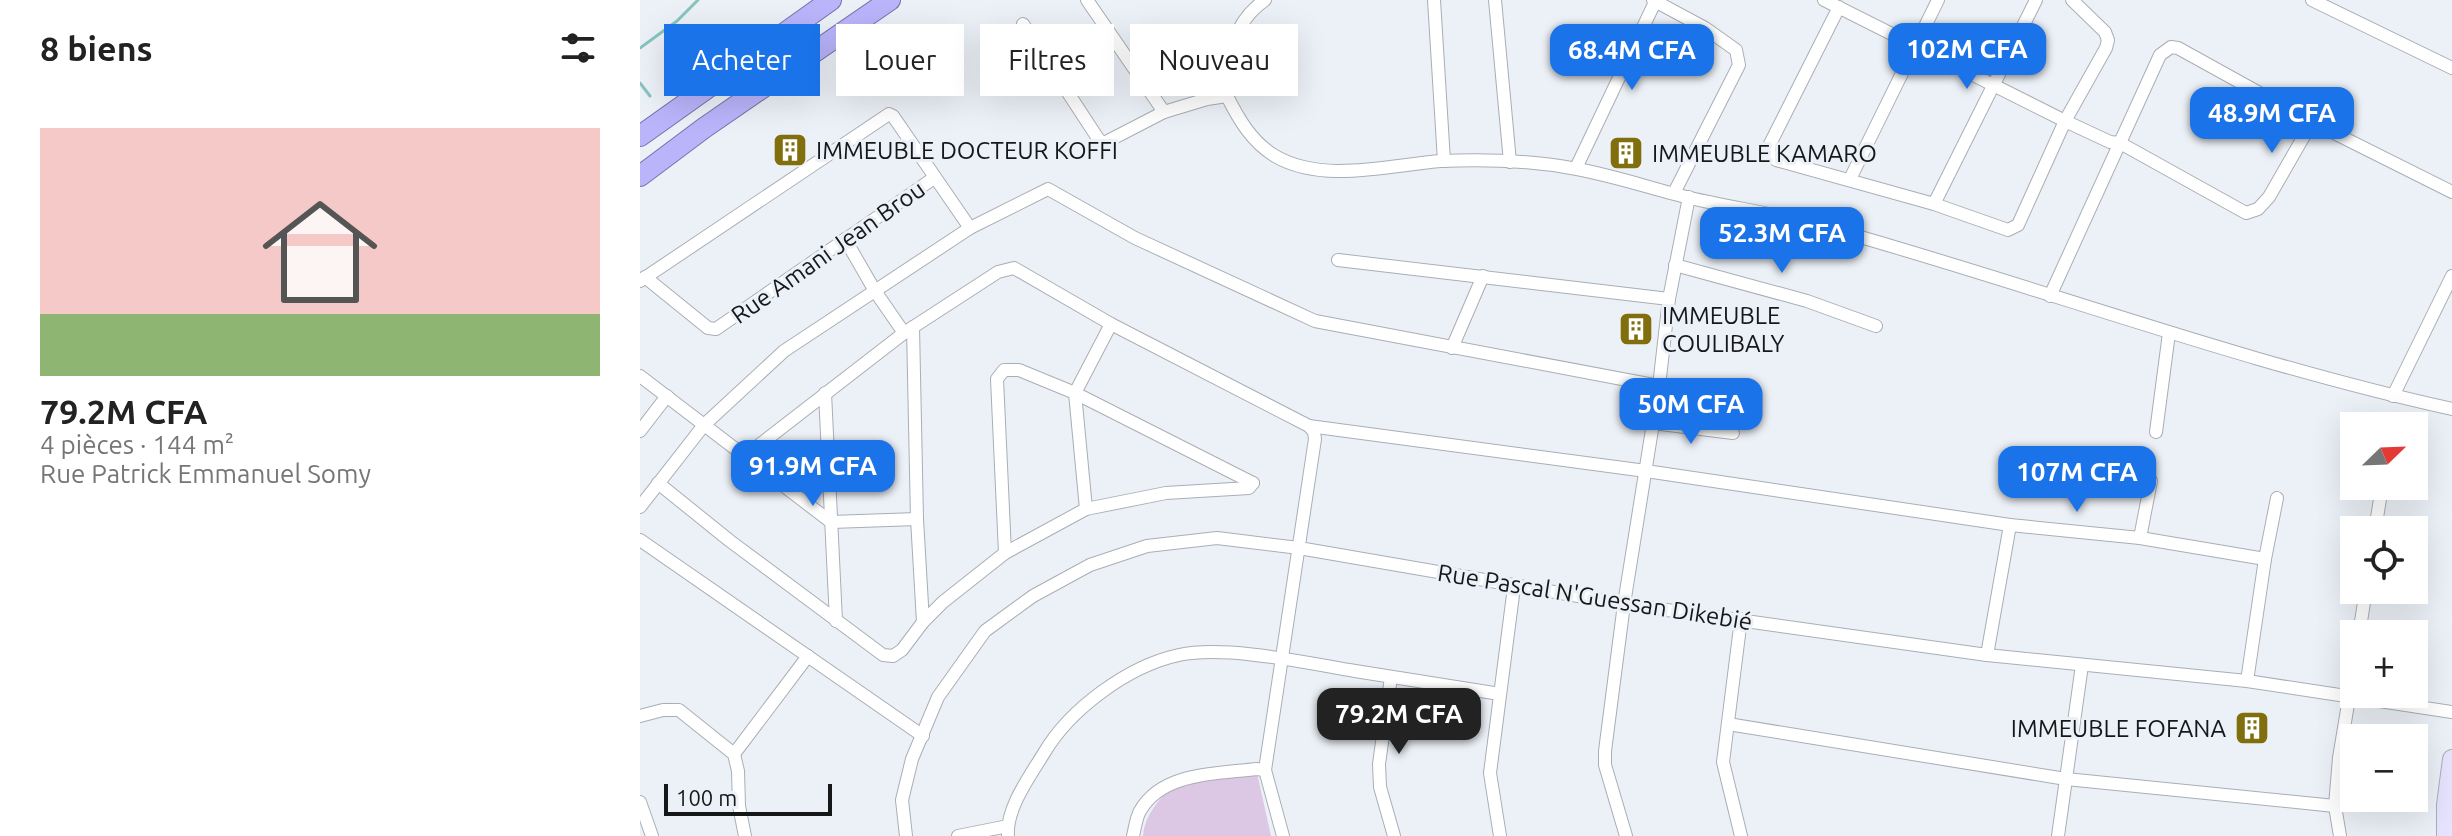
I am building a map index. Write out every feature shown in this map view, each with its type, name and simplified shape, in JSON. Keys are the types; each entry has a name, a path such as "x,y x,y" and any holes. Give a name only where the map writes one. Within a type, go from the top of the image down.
{"highway":[{"path":"640,136 831,0"},
{"path":"640,176 704,128 890,0"}],"main road":[{"path":"2446,836 2446,805 2452,759"}],"street":[{"path":"1087,0 1164,112"},
{"path":"1242,24 1265,0"},
{"path":"1434,0 1444,161"},
{"path":"1495,0 1510,162"},
{"path":"1576,168 1655,0 1705,28 1736,50 1739,65 1674,193"},
{"path":"1824,0 2065,121 2110,142 2120,143 2246,213 2258,209 2269,197 2312,122"},
{"path":"1850,179 1938,0"},
{"path":"1934,204 2036,0"},
{"path":"1839,7 1769,146 1769,154 1776,160 1934,204 2008,230 2018,225 2065,121 2108,40 2105,32 2072,0"},
{"path":"2312,0 2332,4 2452,68"},
{"path":"2050,296 2160,55 2171,47 2452,192"},
{"path":"1070,96 1104,143 1164,112 1227,96 1240,121 1256,141 1277,157 1301,165 1332,171 1444,161 1510,162 1576,168 1689,197 1832,228 2169,333 2393,396 2452,409"},
{"path":"643,279 884,115 893,116 970,228"},
{"name":"Rue Amani Jean Brou","path":"643,279 708,328 716,329 934,178"},
{"path":"640,507 704,425 784,351 970,228 1048,189 1135,238 1315,321 1659,386"},
{"path":"1626,836 1605,765 1605,751 1669,299 1689,197"},
{"path":"845,239 875,291 908,330 923,622"},
{"path":"1338,260 1669,299"},
{"path":"1675,265 1807,301 1876,326"},
{"path":"745,456 908,330 998,272 1014,268 1111,324 1309,426 1646,471 2010,525 2140,538 2265,559"},
{"path":"1452,348 1483,276"},
{"path":"2393,396 2452,276"},
{"path":"1086,509 1075,393 1111,324"},
{"path":"2156,432 2169,333"},
{"path":"658,483 836,621 883,655 893,656 902,650 943,602 1005,553 1086,509 1166,493 1249,488 1253,483 1075,393 1019,370 1004,370 997,379 1005,553"},
{"path":"640,376 831,522 917,519"},
{"path":"825,393 836,621"},
{"path":"640,431 667,396"},
{"path":"1653,423 1733,433"},
{"path":"1283,836 1265,770 1315,439 1309,426"},
{"path":"2140,538 2151,481"},
{"path":"2247,681 2277,498"},
{"path":"1987,655 2010,525"},
{"name":"Rue Pascal N'Guessan Dikebié","path":"906,836 902,800 912,759 938,697 985,631 1033,596 1090,565 1147,546 1217,538 1299,548 1624,604 1987,655 2247,681 2340,694"},
{"path":"640,540 923,736"},
{"path":"1500,836 1490,773 1514,587"},
{"path":"1741,619 1723,762 1741,836"},
{"path":"958,836 1008,831 1026,782 1051,740 1072,716 1097,693 1153,664 1178,655 1204,652 1282,658 1500,694"},
{"path":"734,754 808,656"},
{"path":"2058,836 2082,665"},
{"path":"1391,677 1379,764 1380,787 1394,836"},
{"path":"2340,836 2335,806 2348,708"},
{"name":"Rue Pascal N'Guessan Dikebié","path":"2428,708 2452,712"},
{"path":"640,716 663,710 679,710 734,754 745,836"},
{"path":"1728,724 2066,779 2335,806"},
{"path":"1133,836 1139,813 1157,790 1196,777 1265,770"},
{"path":"640,802 652,836"}],"shaded area":[{"path":"1257,773 1271,836 1143,836 1150,814 1174,784"}],"waterway":[{"path":"640,48 677,21 698,0"},
{"path":"640,83 650,96"}],"place":[{"name":"IMMEUBLE DOCTEUR KOFFI","path":"790,150"},
{"name":"IMMEUBLE KAMARO","path":"1626,153"},
{"name":"IMMEUBLE COULIBALY","path":"1636,329"},
{"name":"IMMEUBLE FOFANA","path":"2252,728"}]}
